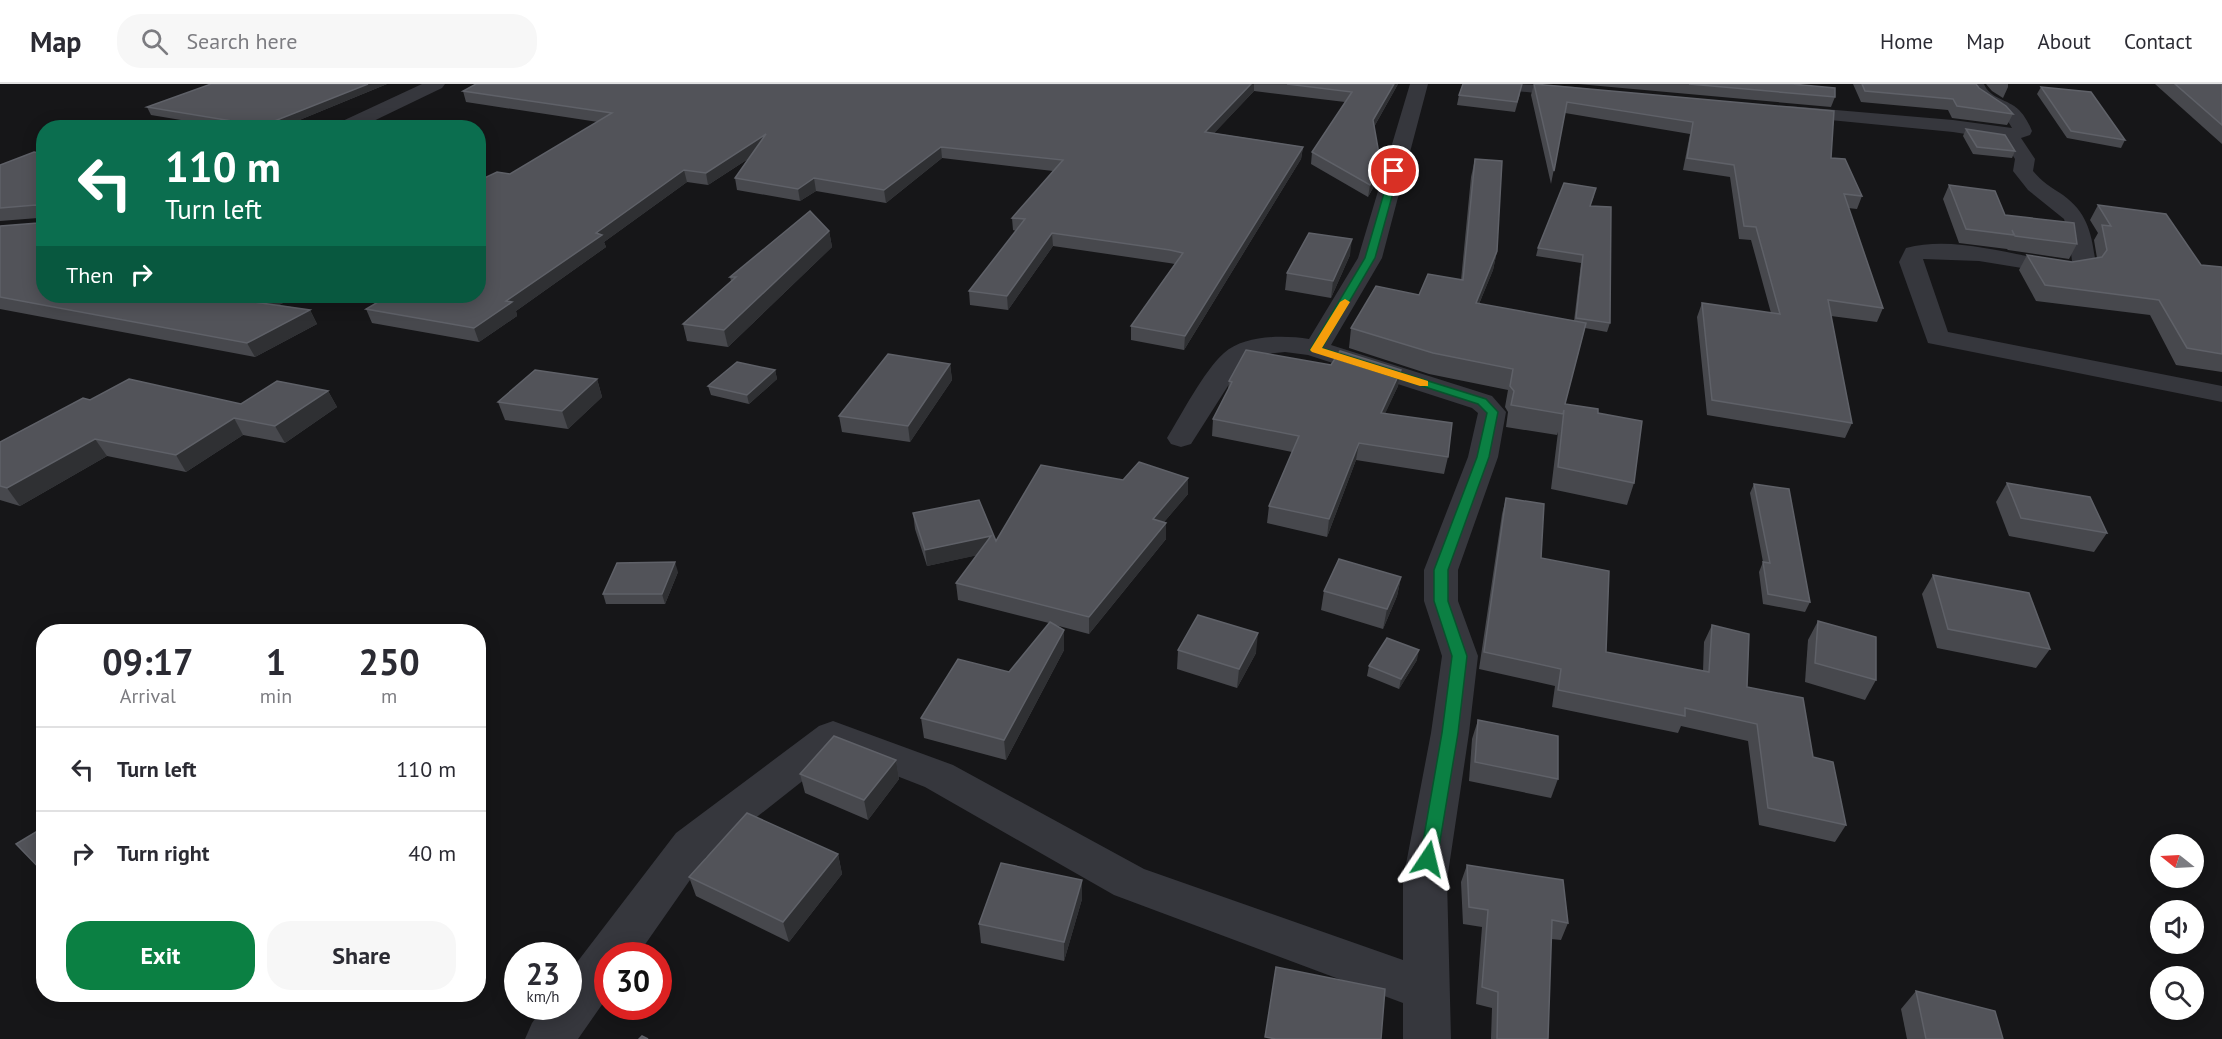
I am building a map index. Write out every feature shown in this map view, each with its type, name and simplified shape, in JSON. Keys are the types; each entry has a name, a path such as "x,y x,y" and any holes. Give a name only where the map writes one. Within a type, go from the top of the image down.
{"street":[{"path":"360,120 436,84"},
{"path":"1316,350 1370,258 1419,84"},
{"path":"1495,84 1599,94"},
{"path":"1775,110 1953,126 2010,135 2023,131 2013,113 1983,97 1975,84"},
{"path":"2010,135 2025,159 2023,171 2032,184 2065,208 2074,218 2080,234 2084,266 2064,267 1948,252 1914,253 1911,262 1937,338 2222,394"},
{"path":"1181,438 1234,358 1260,348 1283,345 1297,344 1482,402 1492,412 1483,457 1441,570 1441,601 1460,656 1450,733 1425,880 1427,1039"},
{"path":"620,942 691,845 833,736 939,776 1129,882 1426,990"},
{"path":"549,1039 594,978"}],"building":[{"path":"211,84 368,84 277,120 226,120 147,107"},
{"path":"476,84 1251,84 1205,132 1303,147 1185,336 1131,326 1183,253 1170,250 1052,233 1007,296 969,291 1025,219 1012,218 1063,160 941,147 884,190 814,178 798,189 735,178 766,134 706,173 684,170 596,233 602,235 506,301 512,302 474,328 366,309 376,303 486,303 486,177 497,172 510,174 612,113 463,91"},
{"path":"1287,84 1394,84 1373,120 1381,165 1370,185 1312,152 1352,92"},
{"path":"1463,84 1522,84 1517,102 1459,95"},
{"path":"1534,84 1834,111 1831,158 1845,159 1862,196 1844,194 1883,308 1828,300 1852,423 1712,400 1702,303 1780,314 1756,227 1744,226 1734,165 1687,158 1693,122 1567,102 1554,171"},
{"path":"1689,84 1792,84 1835,88 1835,97"},
{"path":"1862,84 1976,84 2006,106 2013,114 1957,106 1953,99 1865,91"},
{"path":"2175,84 2222,84 2222,125"},
{"path":"2041,87 2091,92 2125,140 2071,131"},
{"path":"1966,129 2005,135 2015,151 1977,147"},
{"path":"36,152 36,205 0,208 0,165"},
{"path":"1475,159 1502,161 1497,251 1476,303 1586,323 1565,404 1598,409 1598,413 1642,421 1634,483 1558,467 1564,410 1563,414 1511,405 1514,391 1510,386 1513,369 1433,353 1351,328 1376,286 1419,295 1428,274 1463,280"},
{"path":"1564,183 1596,188 1590,206 1611,207 1610,323 1576,318 1583,255 1538,248"},
{"path":"1949,185 1995,191 2005,215 2074,223 2077,244 2015,236 2012,230 2014,235 1966,229"},
{"path":"2098,205 2166,214 2201,265 2222,267 2222,354 2187,348 2159,300 2045,285 2027,255 2072,262 2102,257 2107,250 2102,225 2111,226"},
{"path":"810,211 829,231 724,330 683,324 736,277 730,277"},
{"path":"36,223 36,303 261,303 310,310 247,343 0,297 0,226"},
{"path":"1309,233 1352,239 1333,281 1287,273"},
{"path":"1246,350 1331,365 1340,351 1401,370 1381,413 1452,423 1448,457 1359,443 1329,519 1269,506 1299,436 1213,419 1232,382 1229,381"},
{"path":"888,354 950,364 908,426 839,416"},
{"path":"737,362 775,370 747,395 708,386"},
{"path":"535,370 597,379 562,411 498,402"},
{"path":"129,379 241,404 277,381 328,391 275,426 234,418 176,455 95,439 7,488 0,486 0,442 83,398 90,400"},
{"path":"1139,462 1188,478 1153,519 1166,523 1089,617 956,583 991,536 925,550 913,513 979,500 996,541 1041,465 1123,480"},
{"path":"2007,483 2090,497 2107,533 2021,518"},
{"path":"1754,484 1789,489 1810,602 1768,594 1763,562 1770,563"},
{"path":"1506,498 1544,504 1541,558 1609,571 1606,652 1709,672 1712,625 1749,634 1747,687 1803,698 1813,757 1833,762 1846,825 1768,808 1757,724 1685,708 1685,716 1558,690 1561,669 1484,652"},
{"path":"1339,559 1401,577 1387,609 1324,591"},
{"path":"675,562 662,594 603,594 617,563"},
{"path":"1933,575 2029,593 2050,649 1948,629"},
{"path":"1198,615 1258,633 1239,669 1178,650"},
{"path":"1818,621 1876,637 1876,680 1815,663"},
{"path":"1050,622 1064,630 1004,740 921,718 958,659 1009,672"},
{"path":"1387,638 1419,650 1401,679 1369,666"},
{"path":"1478,720 1558,736 1558,779 1475,762"},
{"path":"834,736 896,760 864,800 800,774"},
{"path":"747,813 838,854 783,922 689,877"},
{"path":"36,832 36,865 16,844"},
{"path":"1001,863 1082,880 1064,942 979,924"},
{"path":"1467,865 1563,880 1568,923 1552,920 1548,1039 1497,1039 1498,992 1482,987 1488,910 1469,907"},
{"path":"1276,967 1385,989 1381,1039 1276,1039 1265,1037"},
{"path":"1916,991 1995,1011 2003,1039 1926,1039"}],"slow traffic":[{"path":"1345,302 1316,350 1424,384"}],"route":[{"path":"1394,171 1370,258 1316,350 1482,402 1492,412 1483,457 1441,570 1441,601 1460,656 1450,733 1428,859"}]}
